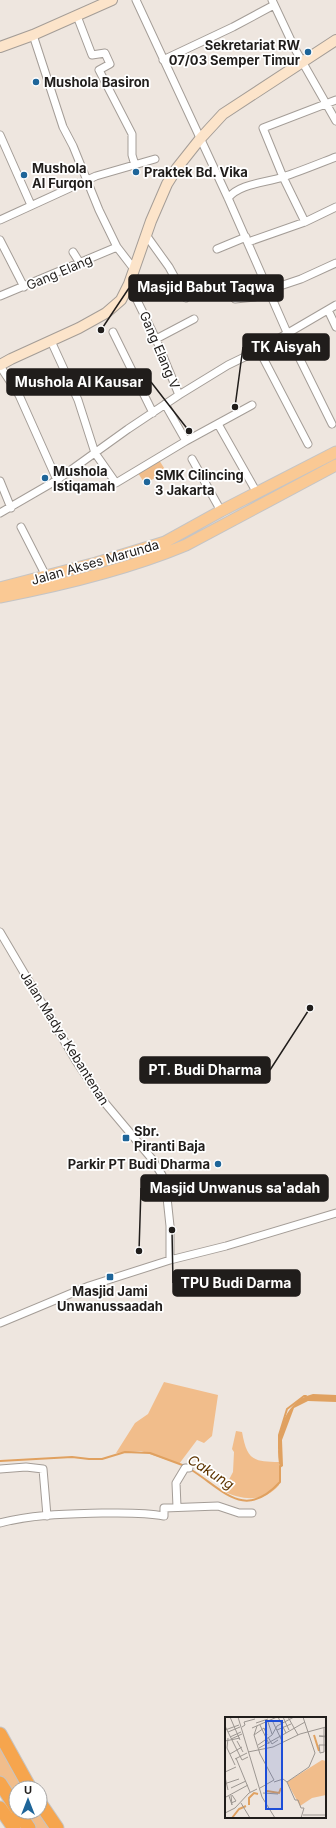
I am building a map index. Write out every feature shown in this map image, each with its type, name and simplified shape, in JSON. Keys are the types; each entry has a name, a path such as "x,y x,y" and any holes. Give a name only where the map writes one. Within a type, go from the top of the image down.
{"highway":[{"path":"0,1734 26,1780"},
{"path":"0,1783 8,1796"},
{"path":"0,1808 14,1828"},
{"path":"48,1815 57,1828"}],"main road":[{"name":"Jalan Akses Marunda","path":"0,588 143,550 165,542 221,511 336,452"},
{"name":"Jalan Akses Marunda","path":"0,597 88,577 165,554 186,545 336,465"}],"street":[{"path":"136,0 228,198 268,290 332,424"},
{"path":"0,47 77,16 106,1"},
{"path":"163,60 233,27 273,2 303,62 336,121"},
{"path":"77,16 92,55 105,53 110,64 99,70 132,134 132,155 135,165"},
{"path":"33,35 63,127 74,146 99,210 117,247 134,269"},
{"path":"57,480 19,395 0,366 79,328 106,313 121,300 129,284 151,220 167,184 177,168 200,139 223,114 336,40"},
{"path":"305,222 283,177 263,128 336,100"},
{"path":"0,135 31,205"},
{"path":"228,198 233,192 242,188 283,177 336,157"},
{"path":"0,220 96,176 155,159"},
{"path":"217,248 305,222 336,207"},
{"path":"146,235 169,268 186,298"},
{"path":"0,240 24,287"},
{"name":"Gang Elang","path":"0,296 117,247"},
{"path":"73,252 80,263"},
{"path":"235,298 255,297 268,290 296,281 336,263"},
{"name":"Gang Elang V","path":"129,284 156,339 179,395"},
{"path":"0,513 57,480 95,452 179,395 228,365 259,350 336,305"},
{"path":"328,310 336,327"},
{"path":"156,339 194,319"},
{"path":"113,332 153,412"},
{"path":"51,341 78,400 95,452 117,483 186,441 252,406"},
{"path":"259,350 308,444"},
{"path":"165,404 186,441"},
{"path":"218,424 256,493"},
{"path":"192,459 221,511"},
{"path":"0,481 11,508"},
{"path":"21,527 46,576"},
{"name":"Jalan Madya Kebantenan","path":"0,932 76,1061 100,1097 152,1159 162,1175 166,1188 170,1226 170,1260"},
{"path":"0,1323 89,1286 170,1260 226,1246 336,1213"},
{"path":"177,1507 176,1483 185,1468 189,1468"},
{"path":"0,1469 43,1469 47,1516"},
{"path":"0,1523 47,1516 134,1513 164,1516 164,1508 177,1507 218,1506 239,1513 252,1513"}],"shaded area":[{"path":"159,460 166,471 145,484 138,473"},
{"path":"164,1382 218,1395 212,1436 204,1443 197,1440 179,1464 141,1451 116,1453 135,1423 148,1414"},
{"path":"313,1394 336,1395 336,1402 308,1401 294,1408 282,1440 283,1466 280,1468 278,1446 287,1413 302,1398"},
{"path":"236,1431 242,1432 246,1448 252,1457 257,1460 279,1462 279,1485 267,1495 245,1498 223,1491 233,1472 234,1452 232,1449"},
{"path":"0,1733 26,1780 8,1780 8,1796 0,1783"},
{"path":"24,1820 48,1820 57,1828 29,1828"}],"waterway":[{"name":"Cakung","path":"279,1448 279,1435 287,1409 306,1396"},
{"name":"Cakung","path":"0,1461 72,1457 102,1459 125,1452 150,1453 185,1466"},
{"name":"Cakung","path":"190,1469 224,1493 245,1501 256,1499 267,1494 280,1482 280,1466"}],"place":[{"name":"Sekretariat RW 07/03 Semper Timur","path":"308,52"},
{"name":"Mushola Basiron","path":"36,82"},
{"name":"Praktek Bd. Vika","path":"136,172"},
{"name":"Mushola Al Furqon","path":"24,175"},
{"name":"Masjid Babut Taqwa","path":"101,330"},
{"name":"TK Aisyah","path":"235,407"},
{"name":"Mushola Al Kausar","path":"189,431"},
{"name":"Mushola Istiqamah","path":"45,478"},
{"name":"SMK Cilincing 3 Jakarta","path":"147,482"},
{"name":"PT. Budi Dharma","path":"310,1008"},
{"name":"Sbr. Piranti Baja","path":"126,1138"},
{"name":"Parkir PT Budi Dharma","path":"218,1164"},
{"name":"TPU Budi Darma","path":"172,1230"},
{"name":"Masjid Unwanus sa'adah","path":"139,1251"},
{"name":"Masjid Jami Unwanussaadah","path":"110,1277"}]}
